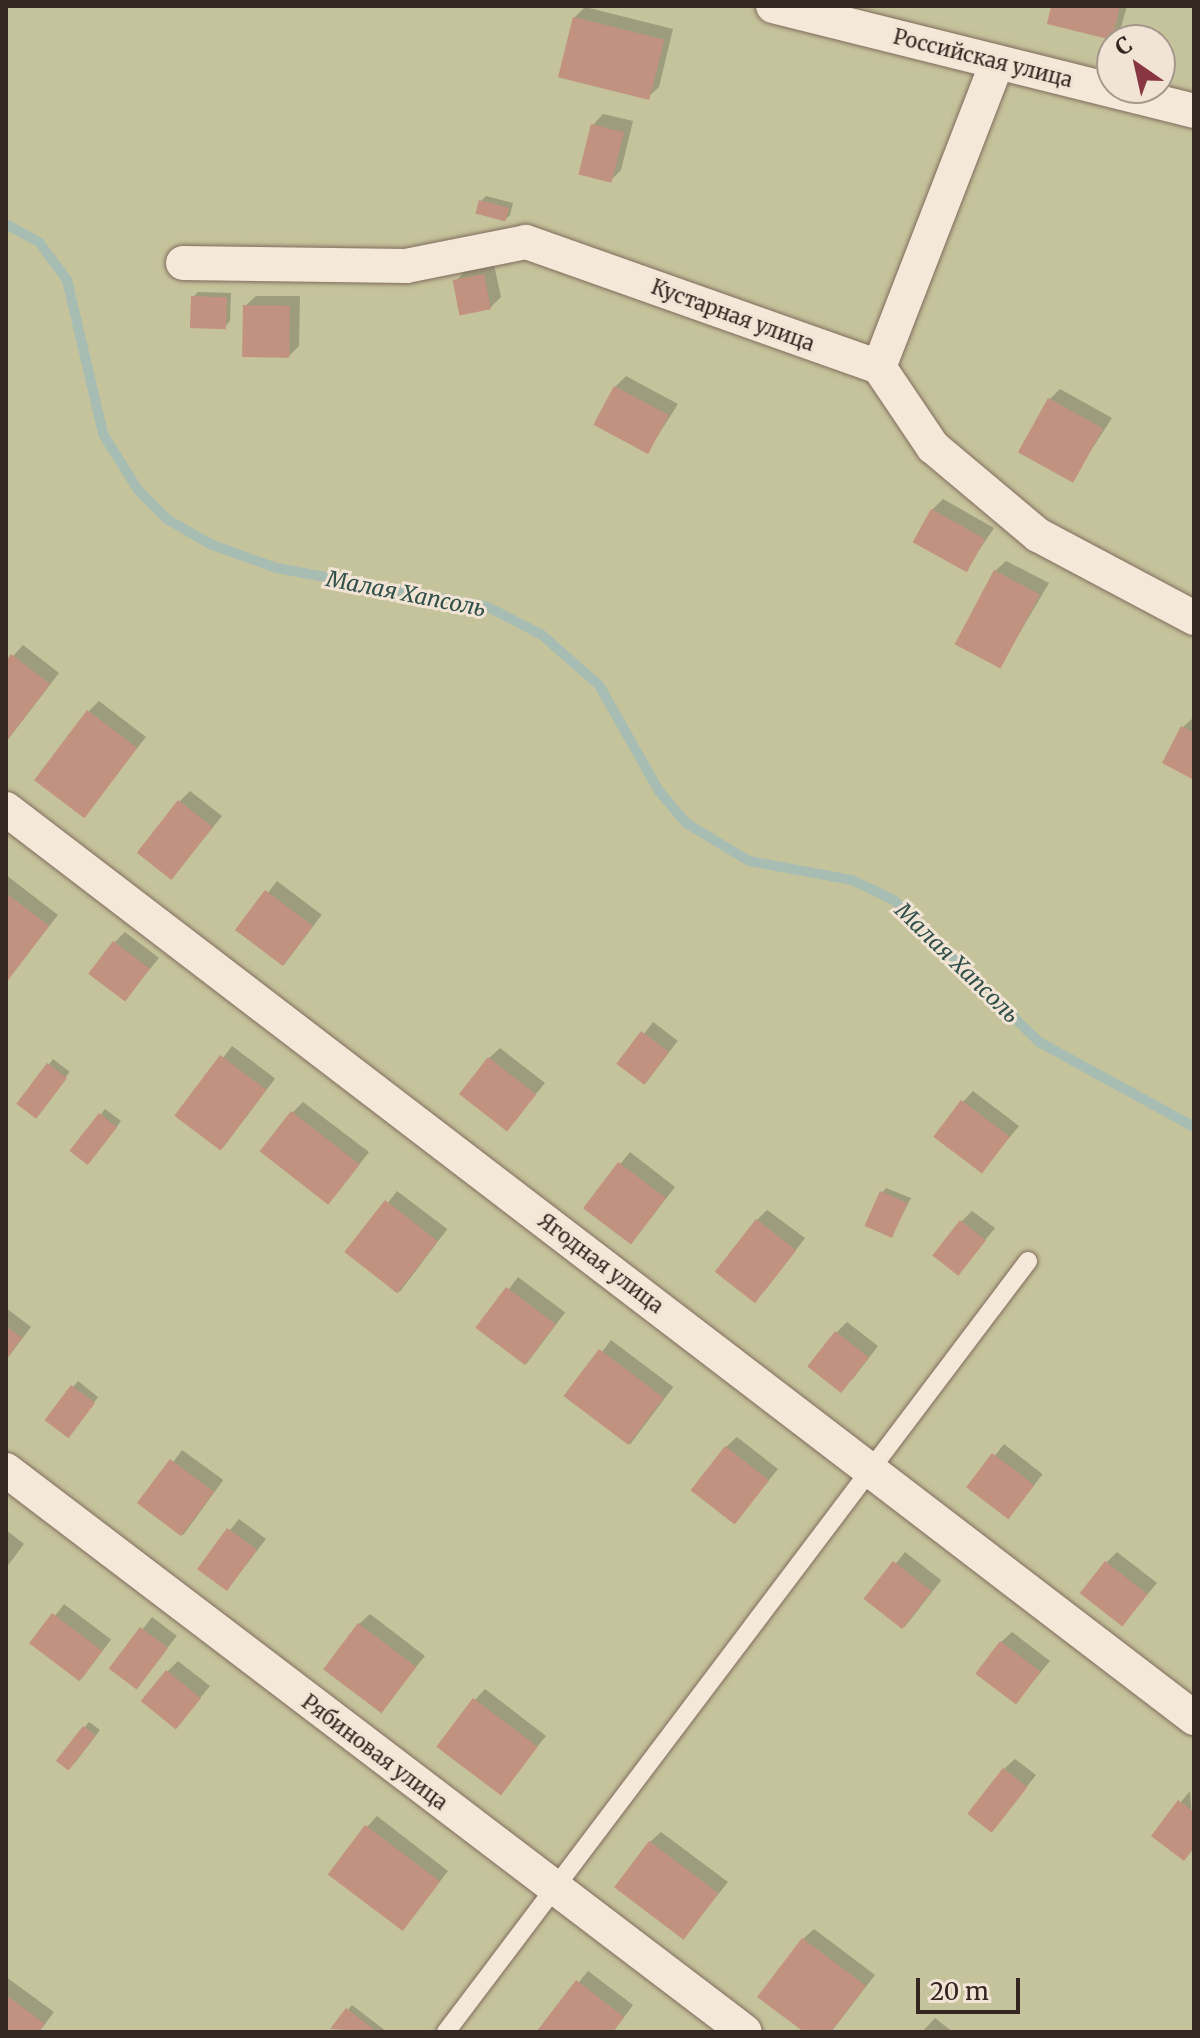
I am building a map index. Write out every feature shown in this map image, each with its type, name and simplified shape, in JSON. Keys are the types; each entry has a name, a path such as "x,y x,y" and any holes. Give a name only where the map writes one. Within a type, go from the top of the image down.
{"street":[{"name":"Российская улица","path":"773,6 1194,111"},
{"path":"997,62 879,367 933,447 1038,535 1194,618"},
{"name":"Кустарная улица","path":"183,263 406,266 526,242 879,367"},
{"name":"Ягодная улица","path":"6,809 1194,1718"},
{"name":"Рябиновая улица","path":"6,1470 745,2032"}],"lane":[{"path":"446,2032 1028,1261"}],"shaded area":[{"path":"6,6 1194,6 1194,2032 6,2032"}],"building":[{"path":"1051,6 1120,6 1116,24 1096,24 1096,36 1047,24"},
{"path":"573,17 664,40 649,100 558,77"},
{"path":"591,124 624,132 611,183 578,174"},
{"path":"479,200 509,208 505,222 475,214"},
{"path":"484,274 491,309 459,315 453,280"},
{"path":"191,296 227,297 226,329 190,328"},
{"path":"243,305 290,306 289,358 242,357"},
{"path":"614,386 669,415 648,454 593,425"},
{"path":"1048,398 1103,429 1073,483 1018,452"},
{"path":"931,509 985,539 967,572 913,542"},
{"path":"994,570 1040,594 1000,669 955,644"},
{"path":"11,654 50,684 6,742 6,661"},
{"path":"87,710 137,748 84,818 34,780"},
{"path":"1181,726 1194,732 1194,780 1162,763"},
{"path":"178,800 213,827 171,880 137,853"},
{"path":"265,890 313,926 283,966 235,930"},
{"path":"6,893 49,926 6,983"},
{"path":"113,941 150,969 125,1001 88,974"},
{"path":"641,1031 669,1052 644,1085 616,1064"},
{"path":"220,1055 266,1090 221,1151 174,1116"},
{"path":"488,1057 536,1095 507,1132 459,1094"},
{"path":"47,1063 67,1078 36,1119 16,1104"},
{"path":"961,1100 1010,1137 982,1173 933,1137"},
{"path":"291,1111 360,1165 328,1205 260,1151"},
{"path":"99,1113 117,1127 88,1165 69,1151"},
{"path":"618,1162 666,1198 631,1244 583,1208"},
{"path":"880,1191 907,1203 892,1238 865,1226"},
{"path":"385,1200 438,1241 397,1293 344,1252"},
{"path":"756,1219 796,1250 755,1303 715,1272"},
{"path":"960,1220 986,1240 958,1276 932,1255"},
{"path":"506,1287 556,1324 525,1365 475,1328"},
{"path":"6,1326 22,1338 6,1359"},
{"path":"835,1331 869,1357 841,1393 807,1366"},
{"path":"599,1349 664,1398 628,1445 563,1396"},
{"path":"71,1385 95,1403 68,1438 45,1420"},
{"path":"725,1446 769,1480 735,1525 691,1490"},
{"path":"992,1453 1034,1485 1008,1519 966,1487"},
{"path":"170,1459 214,1492 181,1536 137,1503"},
{"path":"227,1528 257,1550 227,1591 197,1569"},
{"path":"893,1561 932,1591 902,1629 863,1599"},
{"path":"1105,1561 1148,1594 1122,1627 1080,1593"},
{"path":"52,1613 102,1651 79,1681 29,1643"},
{"path":"358,1623 416,1667 381,1713 323,1669"},
{"path":"140,1627 168,1648 137,1690 109,1669"},
{"path":"1000,1641 1041,1672 1016,1704 975,1674"},
{"path":"166,1670 201,1698 176,1729 141,1701"},
{"path":"473,1698 538,1747 501,1795 436,1747"},
{"path":"83,1726 96,1736 69,1771 56,1761"},
{"path":"1003,1768 1027,1787 992,1833 967,1814"},
{"path":"1178,1800 1194,1812 1194,1848 1184,1861 1151,1836"},
{"path":"365,1825 440,1882 403,1931 328,1875"},
{"path":"649,1841 718,1893 684,1940 614,1887"},
{"path":"802,1938 866,1986 831,2032 804,2032 757,1997"},
{"path":"576,1980 624,2017 613,2032 537,2031"},
{"path":"6,1995 45,2024 39,2032 6,2032"},
{"path":"346,2008 377,2032 330,2029"}],"waterway":[{"name":"Малая Хапсоль","path":"6,224 39,242 67,280 103,434 138,490 167,519 210,544 276,568 486,606 542,635 599,685 659,791 686,823 749,861 852,880 894,900 1039,1042 1194,1127"}]}
